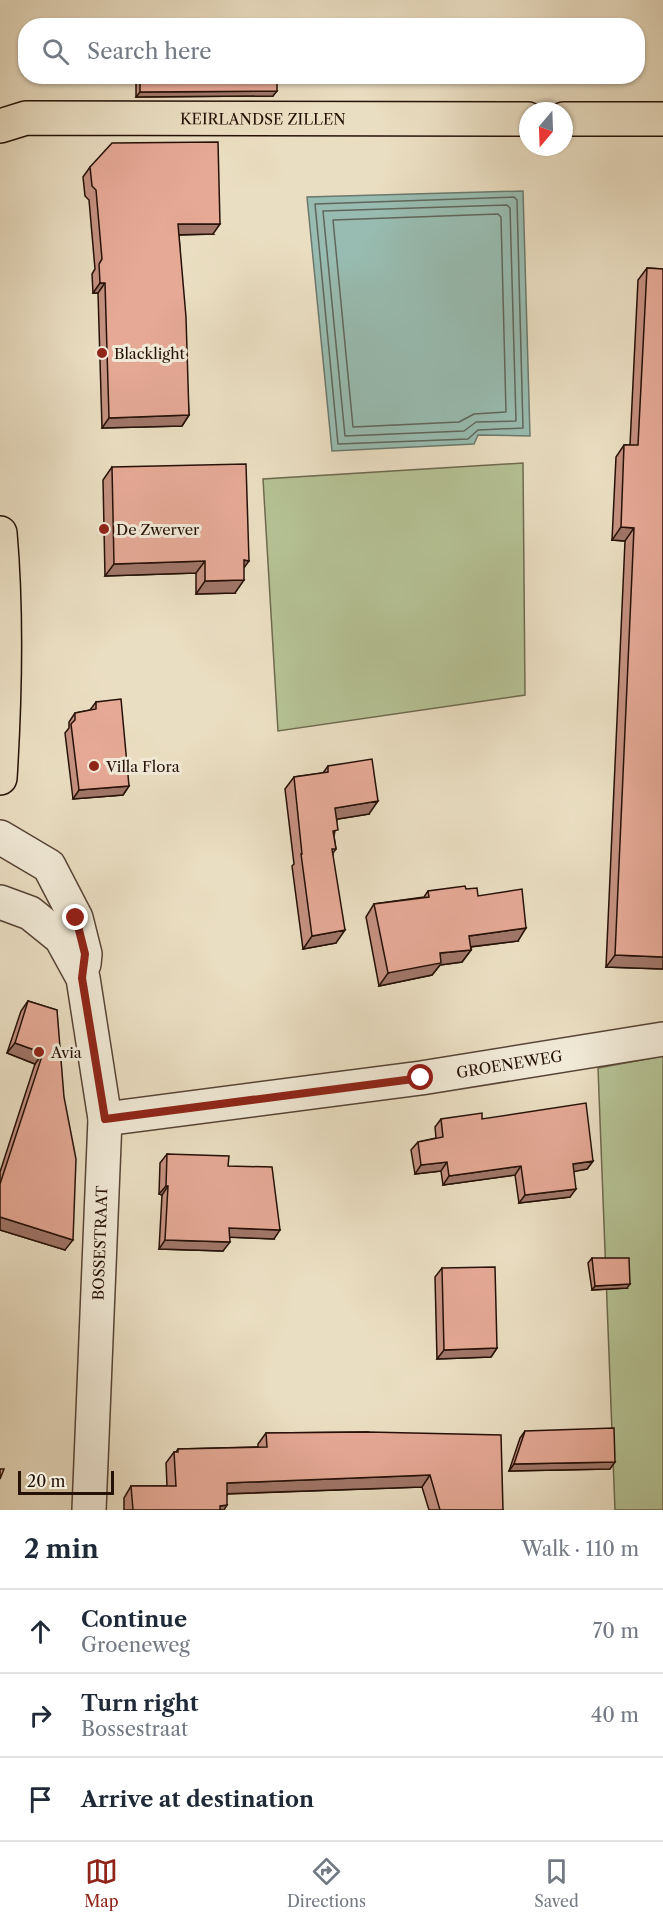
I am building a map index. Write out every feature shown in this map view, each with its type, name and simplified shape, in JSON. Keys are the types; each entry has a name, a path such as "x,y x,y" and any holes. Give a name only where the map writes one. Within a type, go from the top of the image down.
{"main road":[{"name":"KEIRLANDSE ZILLEN","path":"0,126 26,118 519,119"},
{"path":"573,119 663,119"},
{"path":"0,534 4,583 0,778"}],"street":[{"name":"BOSSESTRAAT","path":"0,837 49,867 76,918 85,954 82,978 105,1119 89,1510"},
{"name":"BOSSESTRAAT","path":"0,902 30,913 61,938 82,978"},
{"name":"GROENEWEG","path":"105,1119 421,1078 663,1039"}],"green space":[{"path":"523,463 525,695 278,731 263,479"},
{"path":"663,1056 663,1510 615,1510 598,1068"}],"water":[{"path":"523,191 530,436 478,435 474,444 332,451 307,197"}],"building":[{"path":"140,84 277,84 277,91 140,92"},
{"path":"218,142 220,224 178,224 186,317 189,415 109,418 105,283 100,283 99,264 102,259 96,190 92,186 90,167 112,143"},
{"path":"647,268 663,269 663,957 615,955 634,528 621,527 624,445 638,445"},
{"path":"246,464 249,561 244,560 244,580 205,581 205,561 114,564 112,467"},
{"name":"Villa Flora","path":"121,699 129,786 79,790 71,724 75,720 75,713 96,709 96,702"},
{"path":"372,759 378,801 335,808 338,830 333,831 336,849 332,849 345,930 312,936 294,777 328,772 328,766"},
{"path":"465,886 466,889 477,888 478,896 522,889 526,928 469,936 471,950 440,953 441,963 388,973 374,904 429,897 428,891"},
{"path":"28,1001 57,1010 64,1097 76,1159 73,1240 0,1217 0,1184 43,1053 15,1043"},
{"path":"586,1103 593,1161 573,1164 576,1189 525,1195 521,1166 449,1176 447,1162 421,1165 418,1142 443,1137 441,1119 482,1113 482,1119"},
{"path":"167,1154 229,1156 228,1166 272,1167 280,1230 229,1228 230,1242 165,1240"},
{"path":"592,1258 629,1258 630,1284 595,1286"},
{"path":"495,1267 497,1348 444,1350 442,1268"},
{"path":"614,1428 615,1462 514,1464 525,1431"},
{"path":"368,1432 501,1435 503,1510 440,1510 430,1475 227,1483 227,1505 220,1506 220,1510 133,1510 131,1486 176,1486 174,1452 178,1452 178,1449 267,1447 266,1433"}],"place":[{"name":"Blacklight","path":"102,353"},
{"name":"De Zwerver","path":"104,529"},
{"name":"Villa Flora","path":"94,766"},
{"name":"Avia","path":"39,1052"}],"route":[{"path":"76,918 85,954 82,978 105,1119 421,1078"}]}
